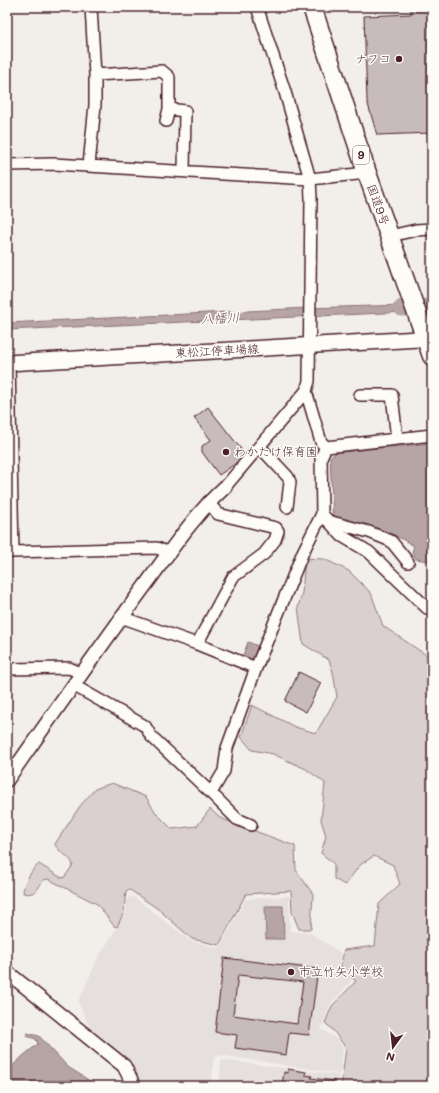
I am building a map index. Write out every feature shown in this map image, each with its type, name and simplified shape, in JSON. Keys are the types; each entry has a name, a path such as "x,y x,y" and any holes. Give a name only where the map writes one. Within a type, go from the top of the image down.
{"highway":[{"name":"国道9号","path":"312,7 367,172 430,346"}],"main road":[{"name":"東松江停車場線","path":"8,363 419,339 430,346"}],"street":[{"path":"89,165 95,105 95,75 90,7"},
{"path":"7,780 121,617 208,502 225,487 306,391 309,381 310,179 286,92 257,7"},
{"path":"95,75 162,71 169,77 169,109 166,121"},
{"path":"169,109 185,111 184,171"},
{"path":"7,165 89,165 310,179 367,172"},
{"path":"390,236 416,230 432,229"},
{"path":"8,363 10,552 157,548 169,553"},
{"path":"306,391 321,442 326,447"},
{"path":"360,395 392,395 397,439"},
{"path":"326,447 432,435"},
{"path":"260,447 288,477 290,482 287,507"},
{"path":"211,793 224,770 227,748 256,668 300,560 325,518 321,457 326,447"},
{"path":"197,644 233,577 264,554 275,540 278,531 276,528 218,514 208,502"},
{"path":"325,518 369,532 391,541 408,562"},
{"path":"325,518 342,536 369,552 428,608 432,605"},
{"path":"121,617 197,644 256,668"},
{"path":"7,669 69,668 81,673"},
{"path":"73,685 145,726 151,736 237,819 251,825"},
{"path":"7,972 124,1066 134,1086"}],"shaded area":[{"path":"305,558 324,559 349,571 371,593 383,626 432,659 432,1086 341,1086 346,1048 332,1029 325,1023 332,1006 356,981 340,969 344,950 375,946 379,904 400,884 393,865 374,856 360,865 345,885 334,879 334,864 321,853 326,836 321,820 325,783 306,769 273,754 252,750 241,737 252,705 295,727 316,733 337,697 333,672 329,660 303,644 298,607 302,593"},
{"path":"112,783 146,797 156,813 172,829 197,826 210,809 220,818 295,846 296,870 313,894 311,929 299,929 292,912 291,891 246,894 219,945 192,939 158,909 130,890 126,891 124,912 117,927 114,926 97,904 48,879 43,880 38,889 33,893 23,893 28,877 39,864 64,878 73,865 55,844 80,806 95,789"},
{"path":"128,896 135,898 191,941 219,948 246,899 289,896 290,931 310,933 341,953 338,970 352,980 330,1005 321,1029 336,1038 343,1047 340,1074 220,1055 214,1058 211,1086 139,1086 138,1080 125,1058 90,1028 78,1002 98,958 126,913"},
{"path":"221,1060 339,1075 338,1086 219,1086"}],"water":[{"path":"404,305 407,312 7,330 7,323 308,308"},
{"path":"432,443 432,566 428,561 416,559 412,552 414,546 393,535 375,528 333,521 330,457 337,452"},
{"path":"248,642 258,646 253,662 242,658"},
{"path":"265,906 283,906 284,939 266,939"},
{"path":"27,1033 39,1036 68,1067 98,1086 7,1086 7,1071 38,1044 36,1039 26,1036"}],"building":[{"name":"ナフコ","path":"411,7 432,7 432,133 377,135 367,101 364,16 411,14"},
{"path":"208,407 244,453 235,464 219,475 202,452 202,446 211,440 194,418"},
{"path":"299,672 321,683 306,712 285,701"},
{"path":"224,958 318,969 309,1035 289,1033 286,1055 235,1048 237,1035 215,1032","holes":["238,975 303,982 297,1024 233,1015"]},
{"path":"288,1069 306,1072 305,1075 312,1076 311,1078 335,1081 335,1086 282,1086 284,1072 288,1073"}],"waterway":[{"name":"八幡川","path":"402,308 432,307"}],"place":[{"name":"ナフコ","path":"399,59"},
{"name":"わかたけ保育園","path":"226,452"},
{"name":"市立竹矢小学校","path":"291,972"}]}
